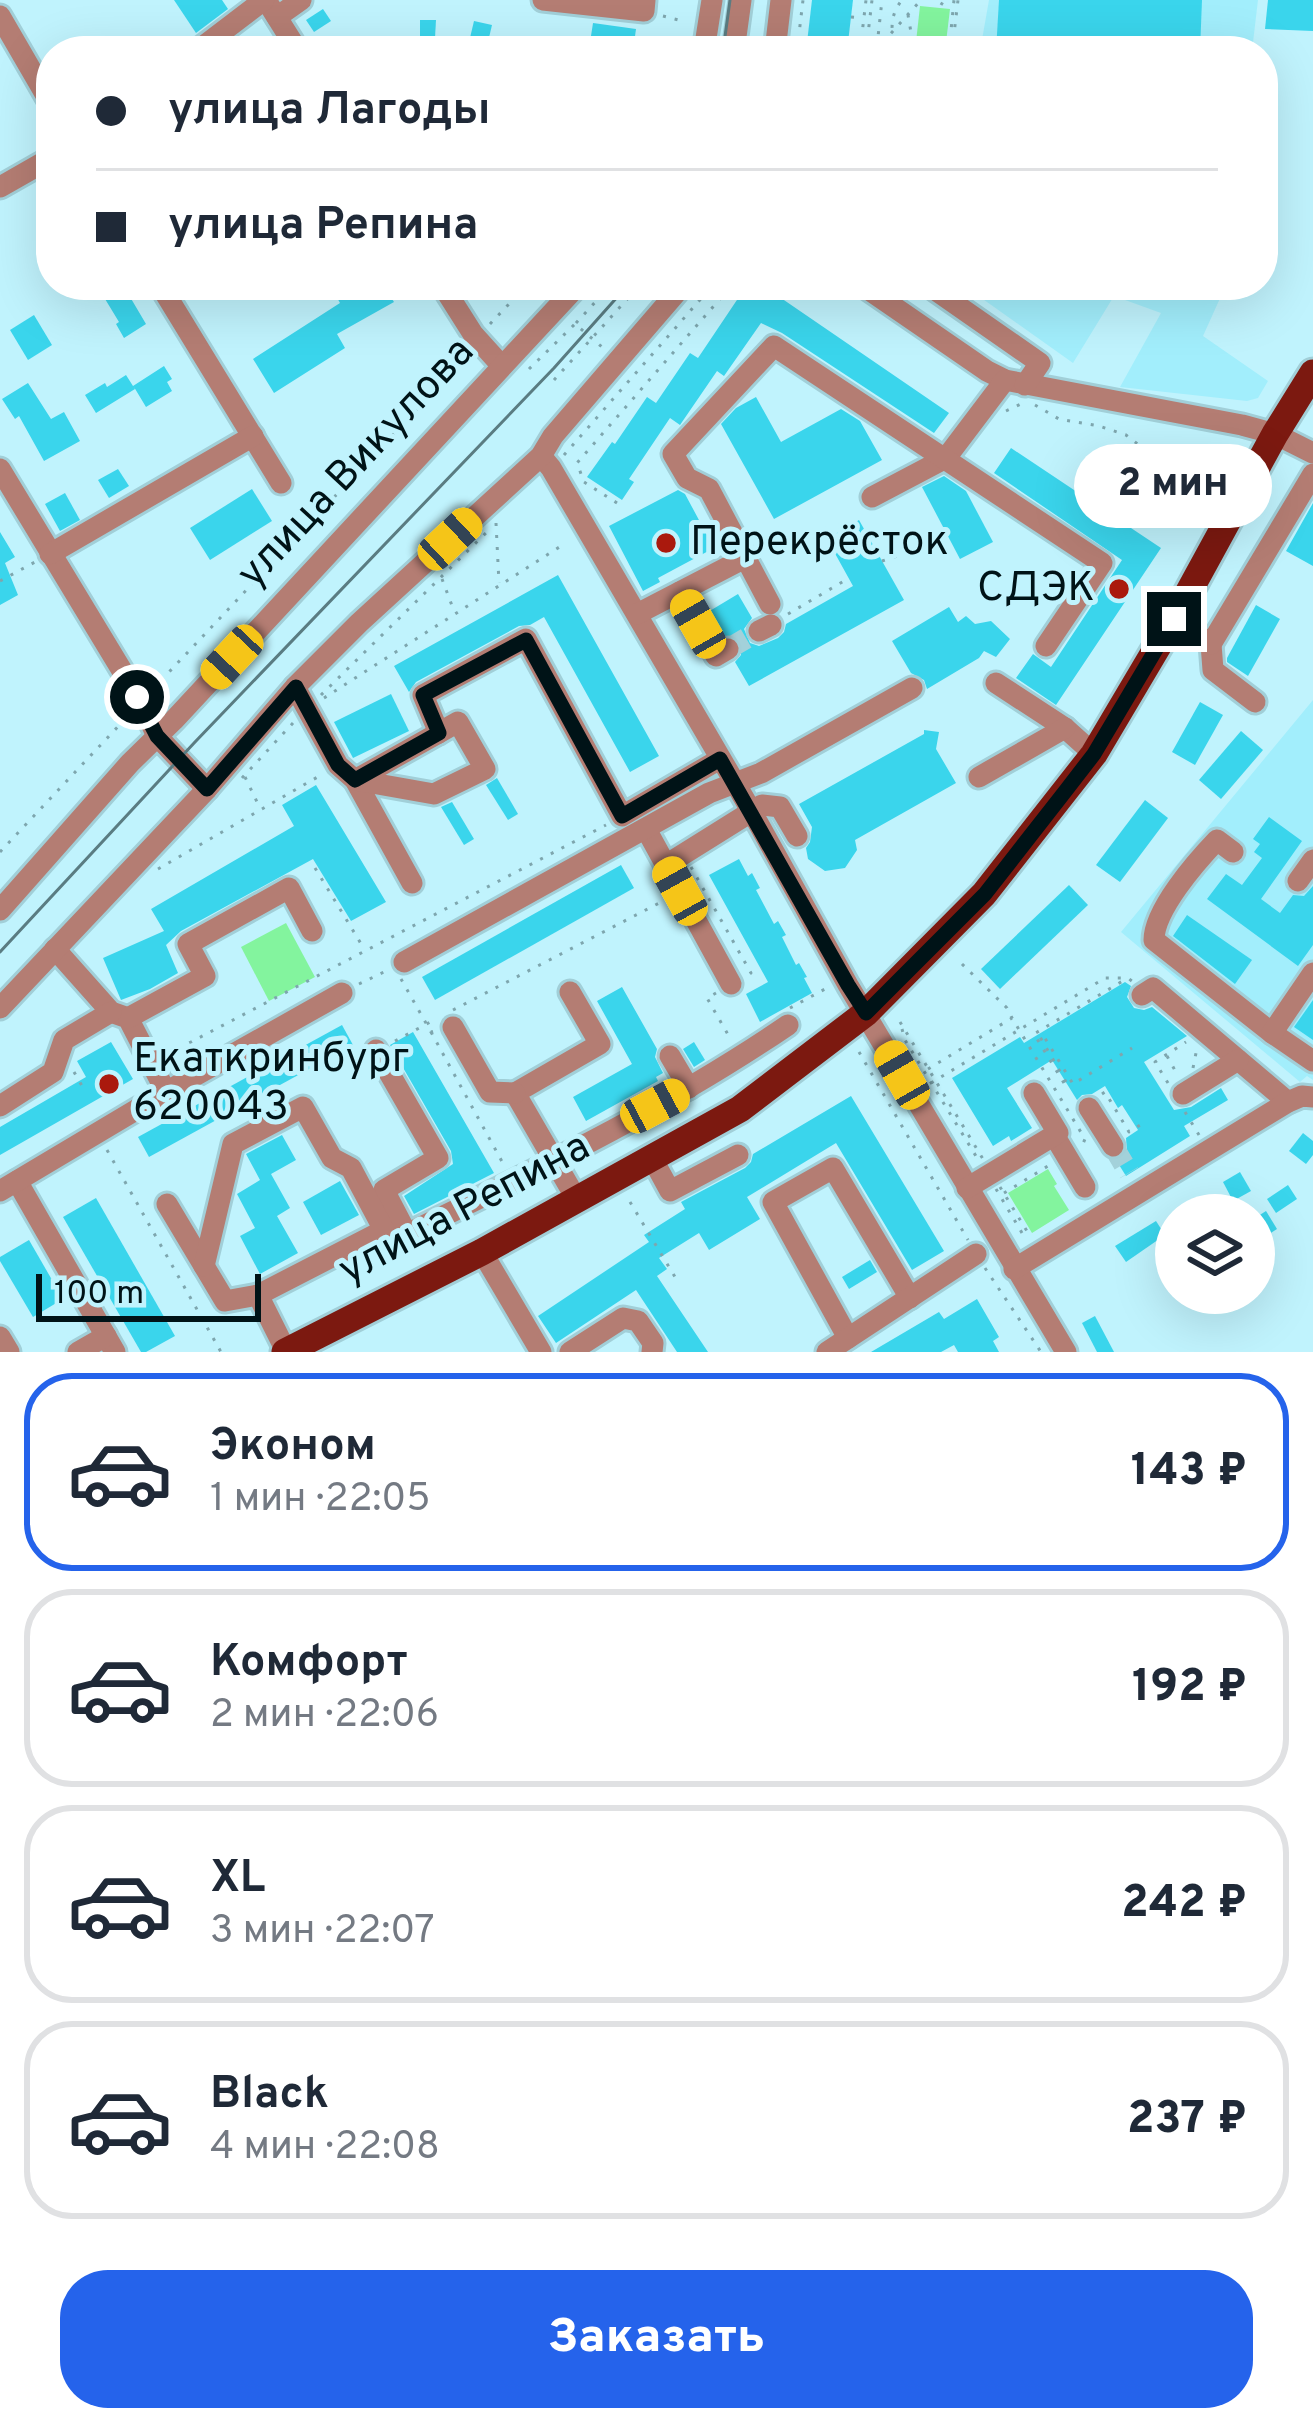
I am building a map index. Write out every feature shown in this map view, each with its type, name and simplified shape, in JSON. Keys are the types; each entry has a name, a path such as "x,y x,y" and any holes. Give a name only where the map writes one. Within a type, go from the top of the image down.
{"main road":[{"name":"улица Репина","path":"285,1352 482,1252 740,1108 866,1013 985,894 1094,754 1313,373"}],"street":[{"path":"221,36 269,6 301,0"},
{"path":"543,0 644,6"},
{"path":"706,36 712,0"},
{"path":"736,36 741,0"},
{"path":"780,36 791,5"},
{"path":"269,6 288,36"},
{"path":"0,16 36,78"},
{"path":"0,187 36,167"},
{"path":"169,300 281,483"},
{"path":"452,300 501,365"},
{"name":"улица Викулова","path":"2,905 564,300"},
{"path":"0,1008 207,789 296,687 541,456 669,300"},
{"path":"883,300 1019,388 1242,425 1276,434 1313,453"},
{"path":"905,316 916,300"},
{"path":"872,497 946,458 1040,363 949,300"},
{"path":"767,620 746,558 709,489 687,478 673,454 774,346 1102,563 1046,646"},
{"path":"50,554 253,436"},
{"path":"541,456 1066,1352"},
{"path":"0,470 157,736 207,789"},
{"path":"1255,702 1214,670 1211,644 1313,474"},
{"path":"637,614 746,558"},
{"path":"680,592 716,656 728,650"},
{"path":"1174,619 1211,644"},
{"path":"439,733 423,695 526,640 622,816 720,759"},
{"path":"996,683 1065,728 1094,754"},
{"path":"296,687 412,883"},
{"path":"404,962 709,793 761,773 912,688"},
{"path":"458,722 485,769 434,794 347,773 458,722"},
{"path":"979,777 1065,728"},
{"path":"675,860 762,806 780,807 797,836"},
{"path":"646,829 675,860 680,891 731,984"},
{"path":"1233,852 1217,840 1195,863 1154,927 1154,940 1313,1061"},
{"path":"1298,881 1313,860"},
{"path":"0,1106 52,1072 64,1040 205,976 188,944 289,888 312,931"},
{"path":"55,950 119,1015 166,1092"},
{"path":"1271,1033 1313,973"},
{"path":"1148,991 1238,1060 1304,1094"},
{"path":"442,1029 490,1092 515,1093 599,1044 570,992"},
{"path":"78,1352 111,1344 9,1186 342,994"},
{"path":"376,1050 438,1158 383,1190 407,1234 688,1088 788,1025"},
{"path":"670,1056 688,1088"},
{"path":"1186,1088 1238,1060"},
{"path":"515,1093 578,1200"},
{"path":"967,1188 1058,1133 1034,1093"},
{"path":"1014,1268 1135,1182 1304,1094"},
{"path":"167,1204 225,1301 258,1295 383,1230 351,1168 332,1158 303,1107 233,1144 204,1265"},
{"path":"1089,1108 1113,1146"},
{"path":"1054,1136 1085,1186"},
{"path":"652,1158 670,1191 738,1155"},
{"path":"848,1338 773,1202 833,1168 910,1298"},
{"path":"482,1252 541,1352"},
{"path":"827,1352 976,1254"},
{"path":"258,1295 285,1352"},
{"path":"570,1352 623,1318 638,1321 653,1343 652,1352"},
{"path":"0,1337 9,1352"}],"path":[{"path":"791,5 803,0"},
{"path":"864,36 869,0"},
{"path":"878,36 882,0"},
{"path":"892,0 900,2 892,25 894,36"},
{"path":"889,36 921,0"},
{"path":"952,36 956,0"},
{"path":"791,5 810,11"},
{"path":"791,5 794,36"},
{"path":"644,6 682,21"},
{"path":"908,15 912,36"},
{"path":"851,16 892,25"},
{"path":"0,852 441,384 452,359 512,300"},
{"path":"529,369 597,300"},
{"path":"554,380 626,300"},
{"path":"617,503 584,482 577,463 719,300"},
{"path":"685,317 697,326"},
{"path":"575,324 647,381"},
{"path":"1019,388 1059,419 1126,435 1148,452 1205,468"},
{"path":"579,435 590,446"},
{"path":"1102,490 1224,464"},
{"path":"496,523 499,585"},
{"path":"307,708 561,546"},
{"path":"0,581 50,554"},
{"path":"882,561 897,556"},
{"path":"767,620 849,578"},
{"path":"442,579 454,611"},
{"path":"106,740 113,746"},
{"path":"156,871 260,808 347,773"},
{"path":"244,776 260,808"},
{"path":"151,1063 622,816"},
{"path":"675,860 751,973 706,998 720,1022"},
{"path":"314,868 364,949"},
{"path":"376,1050 680,891"},
{"path":"962,964 1012,1018"},
{"path":"342,994 394,967 426,1024 442,1029 506,1168"},
{"path":"933,1082 1105,978 1128,978 1034,1034 1064,1083 1040,1036 1073,1084 1132,1048"},
{"path":"899,1022 1036,1251"},
{"path":"1186,1088 1199,1040"},
{"path":"860,1052 911,1141"},
{"path":"1166,1055 1186,1088"},
{"path":"106,1149 221,1352"},
{"path":"630,1202 675,1277"}],"shaded area":[{"path":"989,0 1258,0 1254,36 983,36"},
{"path":"984,300 1112,300 1073,363"},
{"path":"1125,300 1219,300 1203,336 1268,381 1258,398 1247,401 1120,387 1161,313"},
{"path":"1313,700 1313,1080 1307,1076 1300,1082 1121,932"}],"green space":[{"path":"920,6 950,9 947,36 917,36"},
{"path":"286,923 315,977 269,1001 241,947"},
{"path":"1048,1169 1069,1210 1032,1233 1008,1193"}],"building":[{"path":"174,0 222,0 228,9 196,33"},
{"path":"812,0 853,0 849,36 808,36"},
{"path":"999,0 1202,0 1201,36 997,36"},
{"path":"1268,0 1313,0 1313,31 1265,29"},
{"path":"323,9 331,21 314,32 306,20"},
{"path":"420,20 436,20 435,36 420,36"},
{"path":"474,21 492,25 489,36 470,36"},
{"path":"593,23 636,29 635,36 591,36"},
{"path":"106,300 132,300 146,324 124,338"},
{"path":"737,300 784,300 949,413 934,433 761,323 724,376 717,371 680,425 670,418 629,479 634,482 622,500 587,477 647,397 656,403 690,353 698,358"},
{"path":"394,302 337,334 345,348 274,393 253,359 340,303"},
{"path":"34,315 52,345 28,360 10,330"},
{"path":"164,366 172,379 167,382 172,391 146,407 134,387 96,413 85,395 126,375 133,386"},
{"path":"28,383 51,419 64,412 80,441 44,461 19,416 15,419 2,399"},
{"path":"756,397 781,442 841,409 860,421 882,460 774,519 721,424"},
{"path":"1011,448 1161,548 1056,705 1016,678 1033,654 1051,667 1122,560 994,473"},
{"path":"118,469 129,486 109,498 98,480"},
{"path":"944,476 966,491 993,542 960,559 922,487"},
{"path":"252,489 272,521 210,560 190,528"},
{"path":"678,490 685,494 714,548 643,591 609,526"},
{"path":"65,493 80,520 60,531 45,504"},
{"path":"1313,503 1313,566 1286,551"},
{"path":"859,520 904,600 749,686 735,662 741,655 741,643 734,636 722,636 708,612 738,594 752,618 744,629 750,643 759,646 778,638 786,624 853,586 827,539"},
{"path":"0,532 15,557 5,563 18,595 0,605"},
{"path":"558,575 659,756 630,772 544,617 416,682 409,692 394,666"},
{"path":"1256,605 1280,619 1248,676 1227,658"},
{"path":"949,607 958,622 966,616 975,624 991,621 1010,639 996,657 984,651 927,689 892,641"},
{"path":"391,694 409,731 353,758 334,722"},
{"path":"1200,702 1223,715 1195,765 1172,752"},
{"path":"924,730 939,732 936,749 956,783 855,840 857,850 845,868 825,871 808,859 812,827 799,804"},
{"path":"1241,731 1263,750 1221,799 1199,780"},
{"path":"497,778 518,814 508,820 486,785"},
{"path":"316,785 386,902 351,921 313,859 181,931 166,945 178,973 121,1000 103,958 164,931 151,909 294,826 282,805"},
{"path":"1145,800 1168,818 1120,882 1096,865"},
{"path":"452,802 474,839 464,845 441,807"},
{"path":"1269,817 1302,841 1261,899 1280,913 1293,895 1304,896 1313,886 1313,945 1298,966 1207,899 1226,874 1242,885 1262,858 1254,852 1260,844 1253,839"},
{"path":"739,859 748,876 752,873 774,924 778,921 786,935 782,937 812,993 760,1022 746,994 768,982 709,875"},
{"path":"621,865 634,888 435,1000 422,977"},
{"path":"1069,885 1088,905 1000,989 981,969"},
{"path":"1187,915 1252,960 1235,984 1173,936"},
{"path":"1125,982 1131,986 1127,997 1134,1008 1152,1007 1187,1036 1144,1062 1174,1110 1191,1107 1221,1088 1228,1100 1184,1126 1190,1136 1126,1176 1116,1160 1127,1152 1126,1138 1138,1130 1105,1086 1077,1100 1052,1060 1007,1088 1032,1128 993,1146 952,1078 1020,1037 1024,1043"},
{"path":"622,987 657,1049 655,1057 663,1073 656,1077 658,1081 586,1121 573,1097 632,1064 597,1001"},
{"path":"1313,1000 1313,1040 1294,1027"},
{"path":"342,1025 353,1045 149,1157 138,1137"},
{"path":"413,1032 494,1173 414,1214 404,1196 453,1164 451,1151 390,1045"},
{"path":"111,1042 133,1079 0,1155 0,1127 86,1077 77,1061"},
{"path":"694,1042 705,1060 694,1067 683,1049"},
{"path":"851,1096 944,1251 912,1270 836,1143 747,1197 760,1219 709,1250 699,1233 659,1258 667,1269 657,1276 708,1352 677,1352 636,1290 556,1343 538,1316 649,1242 644,1235 685,1209 681,1202 745,1168 753,1154"},
{"path":"1303,1133 1313,1141 1313,1155 1306,1164 1289,1151"},
{"path":"282,1135 296,1160 271,1174 290,1208 277,1216 298,1253 260,1274 240,1236 255,1228 237,1194 260,1180 246,1154"},
{"path":"1240,1172 1251,1191 1229,1194 1223,1182"},
{"path":"340,1181 359,1215 321,1235 303,1202"},
{"path":"1288,1185 1297,1199 1276,1213 1274,1194"},
{"path":"96,1198 175,1336 146,1352 141,1352 63,1217"},
{"path":"1155,1222 1155,1242 1126,1262 1115,1246"},
{"path":"29,1240 63,1299 33,1317 0,1261"},
{"path":"870,1260 877,1272 849,1289 842,1277"},
{"path":"977,1299 999,1337 993,1341 999,1352 958,1352 954,1345 941,1352 871,1352 939,1312 944,1319"},
{"path":"1095,1316 1114,1352 1097,1352 1082,1323"}],"tunnel":[{"path":"728,649 759,631"},
{"path":"1113,1146 1129,1173"}],"tram line":[{"path":"725,36 730,0"},
{"path":"0,952 615,300"}],"place":[{"name":"Перекрёсток","path":"666,543"},
{"name":"СДЭК","path":"1119,589"},
{"name":"Екаткринбург 620043","path":"109,1084"}],"route":[{"path":"137,697 157,736 207,789 296,687 338,765 355,780 439,733 423,695 526,640 622,816 720,759 866,1013 985,894 1094,754 1174,619"}]}
